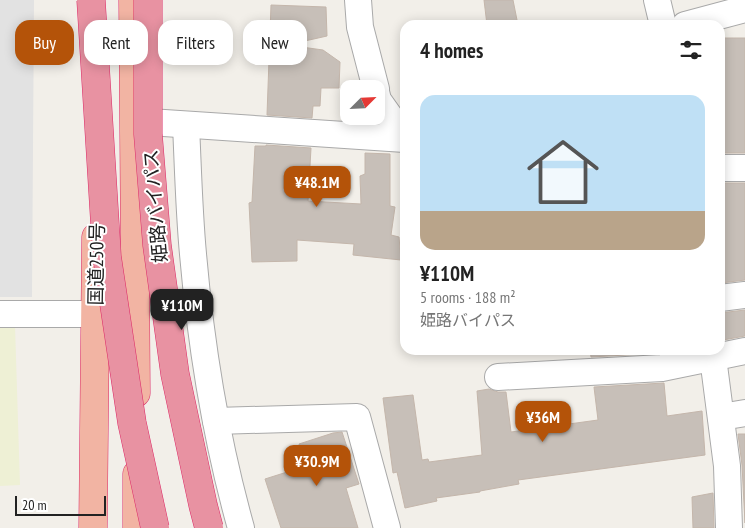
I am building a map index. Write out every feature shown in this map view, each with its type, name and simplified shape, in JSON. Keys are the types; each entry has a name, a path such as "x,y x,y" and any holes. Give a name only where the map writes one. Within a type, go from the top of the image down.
{"highway":[{"path":"91,0 107,257 132,423 156,528"},
{"name":"国道250号","path":"93,528 98,0"},
{"name":"国道250号","path":"133,0 137,528"},
{"name":"姫路バイパス","path":"148,0 148,134 157,245 175,374 203,505 210,528"}],"street":[{"path":"358,0 360,27 373,80"},
{"path":"657,0 662,20"},
{"path":"704,20 745,9"},
{"path":"385,110 400,131"},
{"path":"134,121 400,138"},
{"path":"186,125 193,254 209,381 228,483 241,528"},
{"path":"725,168 745,168"},
{"path":"725,297 745,295"},
{"path":"0,314 95,314"},
{"path":"725,353 745,351"},
{"path":"498,377 662,368 709,355"},
{"path":"713,355 733,415 727,466 729,528"},
{"path":"216,421 357,416 387,528"}],"green space":[{"path":"0,326 15,326 20,485 0,486"}],"shaded area":[{"path":"0,0 34,0 34,20 15,20 15,65 34,65 32,297 0,297"}],"building":[{"path":"484,0 513,0 517,20 486,20"},
{"path":"271,5 326,7 327,36 307,40 307,20 270,20"},
{"path":"725,38 745,38 745,153 725,153"},
{"path":"307,48 323,50 340,62 339,88 321,88 320,106 313,106 312,118 267,115 269,65 307,65"},
{"path":"255,146 311,148 308,201 361,204 360,176 365,174 365,153 390,154 390,206 395,207 391,235 399,237 400,260 353,255 354,244 297,240 297,261 252,262 249,203 252,202"},
{"path":"725,183 745,183 745,280 725,282"},
{"path":"745,310 745,336 725,340 725,312"},
{"path":"591,355 626,355 591,357"},
{"path":"664,383 667,416 702,411 705,455 518,480 519,484 436,498 437,501 405,508 397,472 393,473 383,398 413,395 422,460 428,459 429,462 482,455 477,391 489,389 506,392 511,432 598,420 594,387"},
{"path":"342,432 359,484 346,488 358,528 281,528 265,479 306,466 299,444"},
{"path":"738,434 745,434 745,523 742,465"},
{"path":"713,493 714,528 693,528 692,497"}]}
